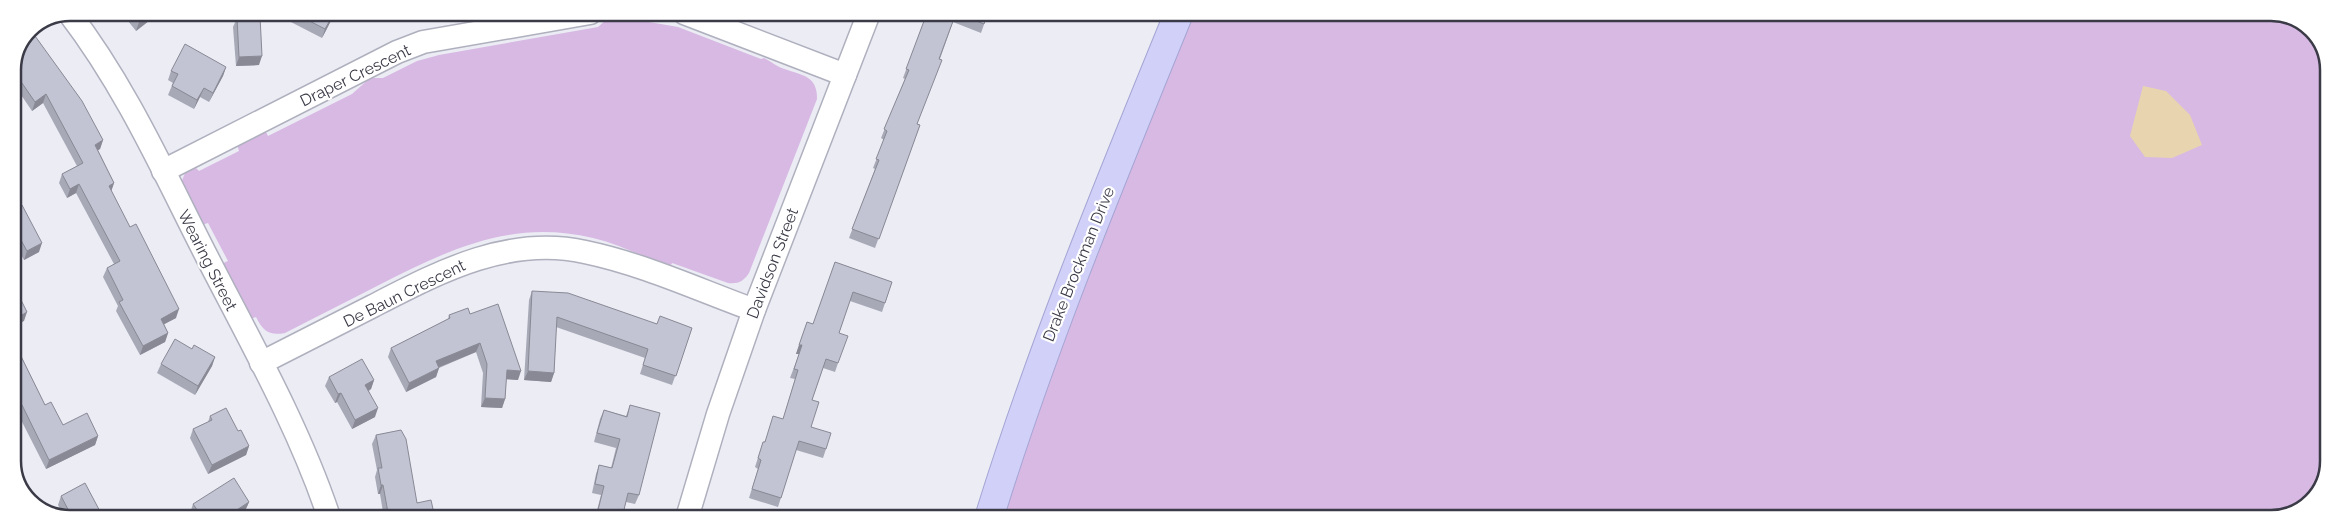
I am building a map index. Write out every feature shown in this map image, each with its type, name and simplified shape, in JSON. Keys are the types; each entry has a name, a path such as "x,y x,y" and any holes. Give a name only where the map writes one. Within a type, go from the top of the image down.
{"main road":[{"name":"Drake Brockman Drive","path":"991,510 1017,426 1051,333 1176,21"}],"street":[{"name":"Wearing Street","path":"74,21 97,50 128,101 261,363 309,464 326,510"},
{"name":"Draper Crescent","path":"163,172 397,52 423,42 544,21"},
{"path":"705,21 845,75"},
{"name":"Davidson Street","path":"689,510 718,414 754,310 866,21"},
{"name":"De Baun Crescent","path":"261,363 436,274 478,258 521,249 542,248 584,251 622,262 754,310"}],"shaded area":[{"path":"605,21 643,21 678,27 761,59 764,58 781,68 809,78 813,83 817,99 749,273 745,278 737,283 728,283 593,238 563,233 535,232 508,235 456,249 405,272 285,333 275,334 267,331 261,326 256,317 247,320 216,266 228,261 208,223 202,225 181,183 185,173 195,167 199,171 239,151 237,144 263,131 268,136 352,94 370,78 383,78 417,61 439,55 598,27"},
{"path":"1173,21 2271,21 2290,25 2301,31 2312,43 2316,51 2320,67 2320,461 2317,477 2313,485 2301,500 2293,505 2271,510 992,510"},
{"path":"2143,86 2166,91 2190,115 2202,145 2172,158 2145,157 2130,136"}],"building":[{"path":"237,21 260,21 262,56 239,57"},
{"path":"310,21 330,21 325,29"},
{"path":"924,21 953,21 939,59 942,60 917,124 920,125 879,239 852,229 879,160 876,159 887,131 884,129 909,70 906,69"},
{"path":"35,37 82,101 103,140 95,145 114,183 109,186 130,227 136,224 179,309 161,319 168,333 143,346 119,302 123,300 107,268 120,261 79,184 70,189 62,174 83,163 46,94 35,102 21,82 21,70 25,51"},
{"path":"185,44 226,67 213,93 204,88 197,100 172,86 178,74 171,71"},
{"path":"21,206 42,243 27,251 21,240"},
{"path":"835,262 892,282 885,303 853,292 839,333 848,336 838,363 826,359 812,400 819,402 811,427 831,433 826,449 799,441 781,498 752,489 761,460 758,458 773,416 783,419 798,370 794,369 802,345 799,345 807,322 813,324"},
{"path":"532,291 568,293 657,324 660,316 692,328 676,376 643,365 648,349 557,317 554,373 528,371"},
{"path":"21,300 27,312 21,315"},
{"path":"498,304 521,371 507,370 505,399 485,398 487,364 480,343 436,361 439,368 409,383 391,348 450,318 449,315 468,308 470,314"},
{"path":"175,339 192,349 194,345 215,357 198,386 161,364"},
{"path":"21,356 45,405 51,402 63,425 87,413 98,436 49,460 22,405"},
{"path":"362,359 374,380 365,385 378,408 355,420 341,393 338,394 329,377"},
{"path":"630,405 660,413 639,495 628,493 624,510 598,510 604,486 595,484 599,465 612,468 620,439 597,433 604,410 627,417"},
{"path":"226,408 238,431 241,430 249,446 212,465 193,429 212,420 210,416"},
{"path":"401,430 406,439 417,503 431,500 433,510 388,510 378,468 382,468 376,435"},
{"path":"234,478 249,502 237,510 197,510 193,504"},
{"path":"85,483 99,510 68,510 61,496"}]}
